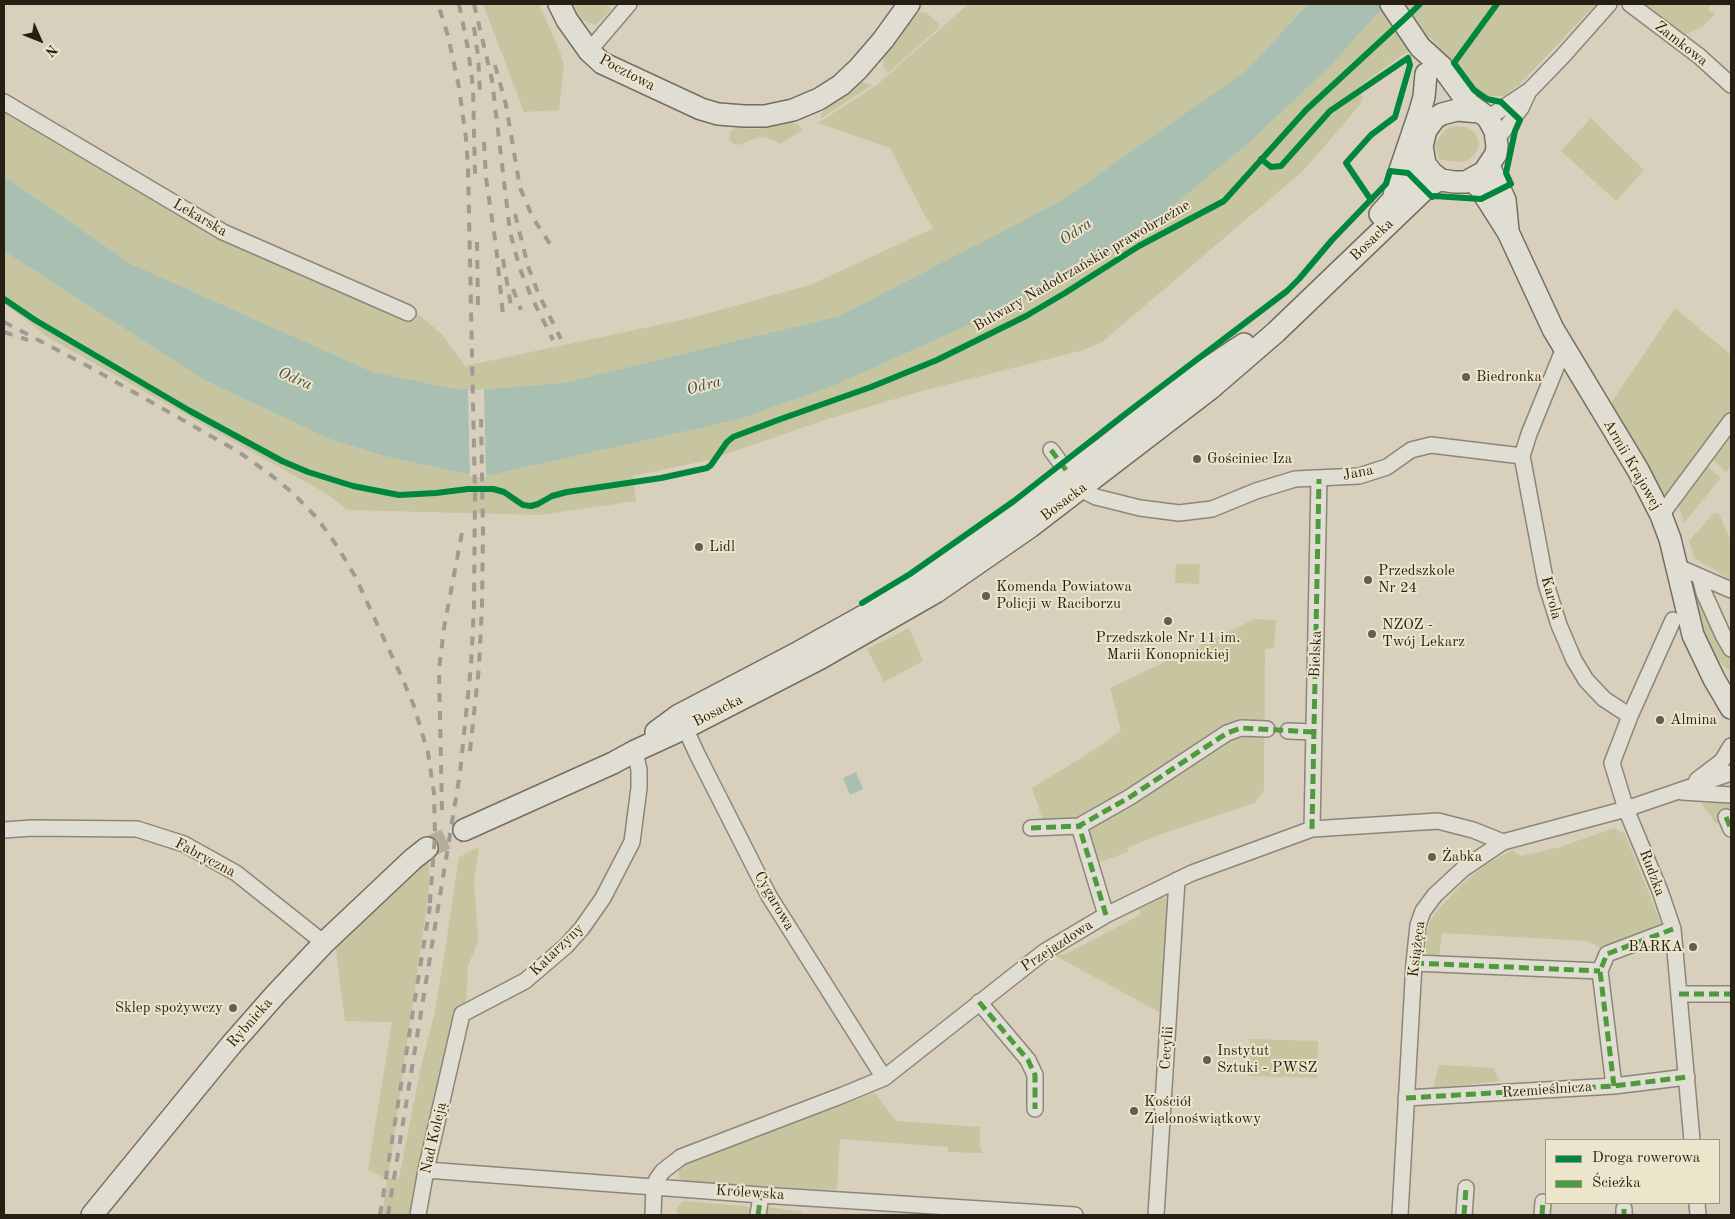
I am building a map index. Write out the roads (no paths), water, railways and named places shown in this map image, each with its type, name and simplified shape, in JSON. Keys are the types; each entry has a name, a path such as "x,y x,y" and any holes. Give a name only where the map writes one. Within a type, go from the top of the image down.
{"street":[{"name":"Pocztowa","path":"559,4 567,20 589,52 602,63 701,109 718,114 744,116 765,116 793,110 819,100 841,85 858,69 883,40 909,4"},
{"path":"589,52 629,4"},
{"path":"1391,4 1420,47 1442,67 1469,104 1484,115 1493,125 1497,139 1496,154 1489,166 1472,180 1454,182 1441,180 1425,164 1422,146 1423,138 1426,130 1435,118 1457,110 1484,115 1530,90 1609,4"},
{"name":"Zamkowa","path":"1630,4 1699,56 1731,85"},
{"path":"1420,47 1426,74 1435,96 1435,118"},
{"path":"1393,201 1399,172 1424,97 1426,74"},
{"path":"1497,139 1521,108 1530,90"},
{"name":"Lekarska","path":"4,102 223,232 408,313"},
{"name":"Bosacka","path":"464,830 613,763 635,751 661,727 682,722 819,659 936,592 1018,536 1074,481 1190,380 1246,342 1393,201 1425,164"},
{"name":"Armii Krajowej","path":"1489,166 1505,200 1508,232"},
{"name":"Bosacka","path":"1074,481 1122,458 1239,364 1361,252 1424,190 1441,180"},
{"name":"Armii Krajowej","path":"1472,180 1480,188 1508,232 1553,328 1638,470 1661,515 1670,539 1693,635 1714,679 1731,708"},
{"path":"1522,456 1564,348"},
{"path":"1661,515 1731,421"},
{"name":"Jana","path":"1074,481 1096,497 1140,508 1179,513 1212,509 1256,491 1295,479 1359,476 1386,467 1411,450 1431,445 1522,456"},
{"path":"1051,450 1074,481"},
{"name":"Karola","path":"1522,456 1546,584 1558,625 1574,660 1586,680 1604,699 1630,716"},
{"name":"Bielska","path":"1312,830 1319,479"},
{"path":"1676,566 1731,590"},
{"path":"1700,577 1704,594 1731,649"},
{"name":"Rudzka","path":"1673,620 1630,716 1612,763 1626,809 1673,929 1692,1139"},
{"name":"Cygarowa","path":"682,722 769,896 884,1078"},
{"path":"1031,828 1079,826 1130,797 1227,733 1241,728 1267,729"},
{"path":"1288,730 1313,732"},
{"name":"Książęca","path":"1684,789 1722,761 1731,746"},
{"name":"Katarzyny","path":"452,1062 462,1014 525,981 566,946 582,928 603,898 632,842 640,782 635,751"},
{"name":"Książęca","path":"1400,1215 1414,963 1418,925 1423,911 1435,895 1463,870 1503,842 1626,809 1731,773"},
{"name":"Książęca","path":"1684,789 1731,795"},
{"name":"Książęca","path":"1713,794 1731,789"},
{"name":"Przejazdowa","path":"654,1186 663,1171 681,1157 884,1078 1044,952 1106,915 1177,880 1312,830 1438,821 1473,830 1503,842"},
{"path":"1079,826 1106,915"},
{"name":"Fabryczna","path":"4,830 32,828 137,829 184,844 236,873 324,943"},
{"name":"Rybnicka","path":"92,1215 231,1045 275,995 324,943 427,848"},
{"name":"Cecylii","path":"1156,1215 1177,880"},
{"path":"1614,1086 1600,971 1607,954 1673,929"},
{"path":"1414,963 1600,971"},
{"path":"1679,994 1731,993"},
{"path":"979,1002 1028,1060 1035,1075 1035,1109"},
{"name":"Nad Koleją","path":"418,1215 426,1170 452,1062"},
{"name":"Rzemieślnicza","path":"1406,1098 1614,1086 1687,1078"},
{"name":"Królewska","path":"426,1170 760,1195 1075,1215"},
{"path":"653,1215 654,1186"},
{"path":"1464,1215 1466,1188"},
{"path":"758,1215 760,1195"}],"water":[{"name":"Odra","path":"1308,4 1386,4 1331,65 1251,141 1155,221 1040,293 835,385 740,419 491,475 466,474 384,456 332,440 204,380 4,251 4,176 131,264 373,372 456,389 487,389 563,383 839,316 1059,202 1247,70"},
{"path":"856,772 863,789 850,795 843,778"}],"tunnel":[{"path":"427,848 464,830"}],"railway":[{"path":"388,1215 460,773 471,666 474,607 475,495 468,167 459,87 448,36 438,4"},
{"path":"459,4 473,87 475,174"},
{"path":"474,4 492,80 510,232 520,269 553,340"},
{"path":"474,27 480,92"},
{"path":"495,65 506,105 520,188 533,218 550,244"},
{"path":"484,142 486,178 496,246 503,315"},
{"path":"515,214 528,266 539,295 561,339"},
{"path":"477,242 478,309"},
{"path":"503,259 512,312"},
{"path":"513,289 521,310"},
{"path":"4,322 86,365 239,452 293,493 317,518 355,576 414,706 428,753 434,793 435,836 429,914"},
{"path":"4,332 28,340"},
{"path":"470,751 479,667 482,606 481,419"},
{"path":"442,810 439,670 444,628 463,527"},
{"path":"380,1215 430,906"}],"place":[{"name":"Biedronka","path":"1466,377"},
{"name":"Gościniec Iza","path":"1197,459"},
{"name":"Lidl","path":"699,547"},
{"name":"Przedszkole Nr 24","path":"1368,580"},
{"name":"Komenda Powiatowa Policji w Raciborzu","path":"986,596"},
{"name":"Przedszkole Nr 11 im. Marii Konopnickiej","path":"1168,621"},
{"name":"NZOZ - Twój Lekarz","path":"1372,634"},
{"name":"Almina","path":"1660,720"},
{"name":"Żabka","path":"1432,857"},
{"name":"BARKA","path":"1693,947"},
{"name":"Sklep spożywczy","path":"233,1008"},
{"name":"Instytut Sztuki - PWSZ","path":"1207,1060"},
{"name":"Kościół Zielonoświątkowy","path":"1134,1111"}]}
